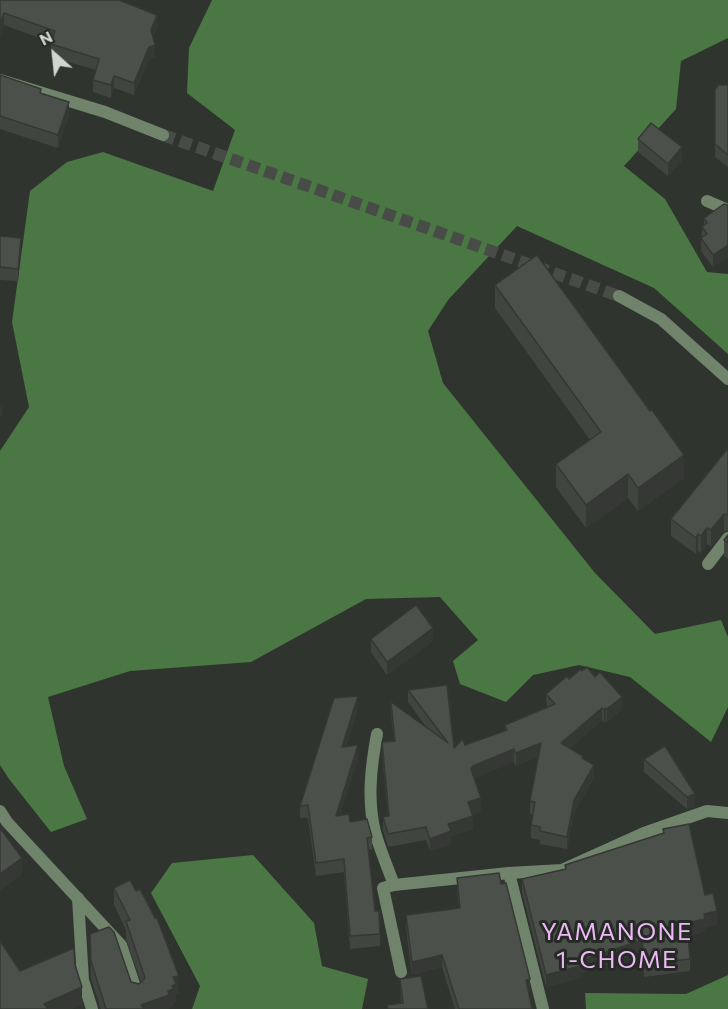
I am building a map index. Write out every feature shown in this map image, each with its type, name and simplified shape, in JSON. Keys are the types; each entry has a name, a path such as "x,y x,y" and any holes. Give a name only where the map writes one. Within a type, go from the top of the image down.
{"street":[{"path":"0,80 105,112 163,135"},
{"path":"707,201 728,210"},
{"path":"619,297 661,319 728,379"},
{"path":"708,564 728,538"},
{"path":"377,734 371,764 371,800 375,831 394,885"},
{"path":"0,811 7,822 121,945 137,993"},
{"path":"401,972 384,888 509,873 562,870 644,833 707,812 728,813"},
{"path":"509,873 543,1009"},
{"path":"78,898 83,980 92,1009"}],"green space":[{"path":"212,0 728,0 728,38 681,61 676,109 624,166 665,199 707,272 728,274 728,354 654,288 517,226 448,300 428,331 443,383 595,573 655,634 721,620 728,637 728,707 711,742 630,677 579,665 533,675 506,702 460,684 453,661 478,640 440,597 366,599 251,662 130,671 48,697 64,766 87,819 51,832 9,779 0,765 0,451 29,407 12,322 30,191 67,162 103,152 213,191 235,130 187,93 189,48"},
{"path":"253,855 314,923 322,966 368,979 362,1009 192,1009 200,986 151,893 172,863"},
{"path":"728,975 728,1009 586,1009 585,993 686,994"}],"building":[{"path":"0,0 119,0 157,15 151,30 155,45 149,47 134,83 114,76 111,85 93,80 99,59 51,44 55,31 4,13 0,25"},
{"path":"0,75 41,89 40,93 69,102 58,135 0,116"},
{"path":"717,85 728,85 728,155 715,144 715,87 717,88"},
{"path":"651,123 682,147 668,164 638,139"},
{"path":"724,204 728,205 728,245 713,255 701,238 707,234 702,227 707,223 704,218"},
{"path":"0,236 21,238 18,269 0,267"},
{"path":"537,255 684,455 638,488 628,474 586,505 556,464 601,432 495,285"},
{"path":"728,448 728,515 724,514 711,530 707,528 701,536 698,534 696,538 671,519"},
{"path":"416,605 433,628 387,662 371,639"},
{"path":"587,667 595,677 600,672 622,697 607,709 602,708 561,743 594,765 574,800 567,837 540,831 540,827 531,825 535,802 530,801 541,743 516,753 514,749 473,766 471,769 481,798 468,802 473,816 448,824 451,831 430,839 426,827 388,834 383,817 389,816 382,742 395,741 391,702 448,743 408,690 447,685 454,748 463,739 465,745 507,730 505,725 555,704 546,694 567,676 569,679"},
{"path":"358,696 342,747 358,745 336,816 349,814 350,822 367,819 372,837 367,838 375,911 379,911 380,934 350,936 344,859 316,863 308,805 300,806 334,698"},
{"path":"665,746 695,794 687,797 644,759"},
{"path":"689,824 705,895 713,893 717,911 704,914 705,919 687,923 690,959 644,964 642,940 580,961 581,966 546,975 522,879 566,869 565,865 664,833 663,829"},
{"path":"0,828 22,858 0,874"},
{"path":"499,873 501,884 506,883 530,979 526,980 532,1009 459,1009 442,955 412,962 406,915 460,908 457,878"},
{"path":"130,880 136,891 140,889 157,918 179,976 173,977 176,984 168,991 169,995 141,1005 144,1009 106,1009 91,961 90,934 109,927 114,932 131,982 139,984 145,978 126,921 130,920 114,888"},
{"path":"0,941 20,971 74,948 75,965 82,987 44,1004 48,1009 0,1009"},
{"path":"421,976 428,1009 388,1009 387,1005 403,1003 400,979"}],"tunnel":[{"path":"163,135 619,296"}],"district":[{"name":"YAMANONE 1-CHOME","path":"617,946"}]}
